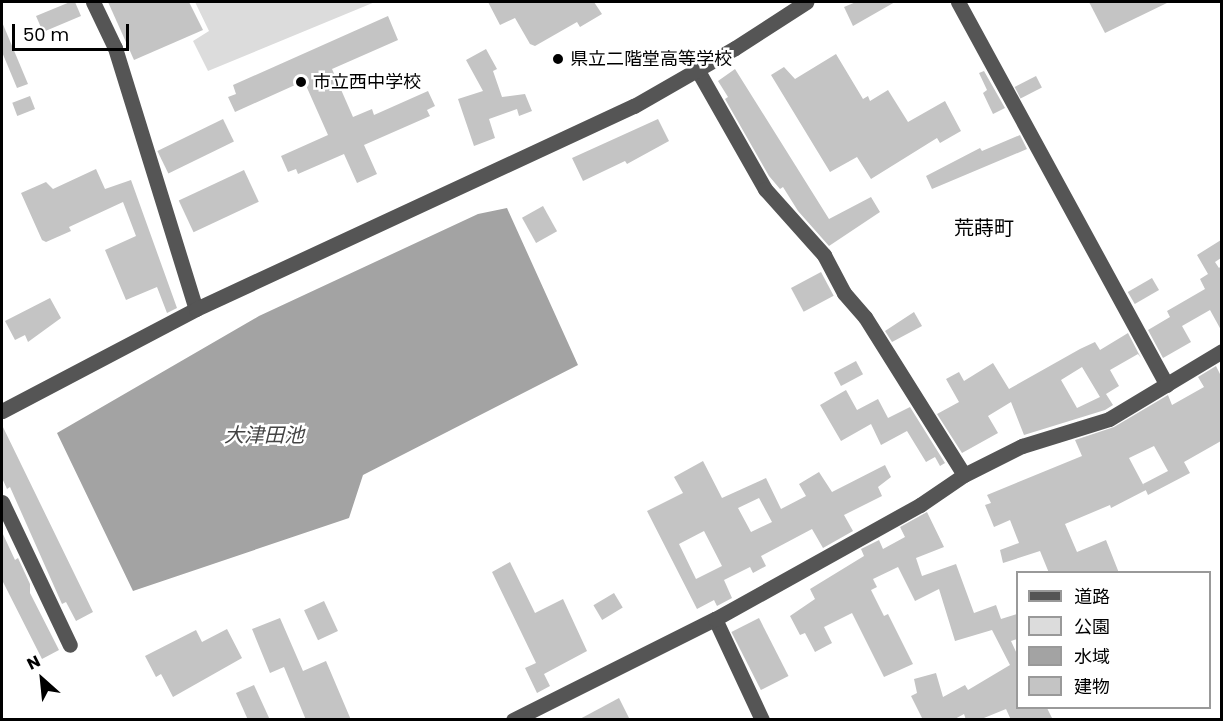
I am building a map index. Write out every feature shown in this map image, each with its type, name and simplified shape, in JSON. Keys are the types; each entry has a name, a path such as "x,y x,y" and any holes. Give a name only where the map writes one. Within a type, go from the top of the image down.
{"street":[{"path":"93,2 115,48 196,309"},
{"path":"2,411 196,309 572,137 698,71 806,2"},
{"path":"958,2 1167,385"},
{"path":"698,71 765,189 824,255 844,293 865,317 964,475"},
{"path":"513,720 715,620 920,505 964,475 1022,446 1109,419 1221,351"},
{"path":"2,502 70,645"},
{"path":"715,620 762,720"}],"green space":[{"path":"195,2 375,2 208,71 193,41 209,31"}],"water":[{"name":"大津田池","path":"507,208 578,365 363,475 349,518 133,591 57,433 259,316 478,214"}],"building":[{"path":"75,2 81,16 43,32 36,16"},
{"path":"108,2 189,2 203,30 134,60"},
{"path":"488,2 594,2 602,14 580,27 577,22 535,46 530,44 515,18 500,25"},
{"path":"856,2 895,2 853,26 844,7"},
{"path":"1089,2 1169,2 1105,33"},
{"path":"388,16 398,40 332,69 353,117 372,109 374,115 428,91 435,106 427,110 430,116 364,145 377,174 357,183 344,154 298,174 296,169 288,172 281,156 328,135 304,81 235,112 228,97 236,94 233,85"},
{"path":"2,22 28,84 17,88 2,52"},
{"path":"486,49 497,69 493,71 502,97 525,94 532,111 519,116 517,109 489,119 495,138 474,146 458,99 483,91 466,60"},
{"path":"836,54 863,99 868,96 870,101 888,90 908,122 945,101 961,131 940,143 937,138 871,179 857,157 830,172 771,75 784,67 795,79"},
{"path":"735,69 829,219 871,197 880,212 829,246 798,211 783,187 780,189 769,176 725,99 728,97 718,81"},
{"path":"984,71 1005,108 993,114 983,93 987,90 979,73"},
{"path":"1036,76 1042,88 1021,98 1015,87"},
{"path":"30,96 35,109 17,116 12,103"},
{"path":"223,119 234,141 168,173 157,151"},
{"path":"658,119 669,141 627,164 625,161 583,181 572,158"},
{"path":"1020,135 1027,149 932,189 926,176 980,148 982,151"},
{"path":"96,169 105,189 131,180 177,308 167,313 157,287 126,300 105,250 136,236 123,202 69,227 71,231 46,242 42,240 21,193 46,182 53,189"},
{"path":"244,170 259,202 194,232 179,200"},
{"path":"543,206 557,231 536,243 522,218"},
{"path":"1221,240 1221,258 1215,262 1219,268 1221,266 1221,330 1210,310 1182,326 1191,342 1163,358 1148,330 1170,317 1167,311 1205,289 1200,279 1208,274 1197,255"},
{"path":"821,272 834,296 804,312 791,288"},
{"path":"1152,278 1159,290 1135,304 1128,292"},
{"path":"50,298 61,318 28,342 25,335 15,340 5,321"},
{"path":"914,312 922,326 892,342 885,331"},
{"path":"1128,333 1141,358 1138,354 1110,370 1119,386 1106,394 1113,405 1105,410 1024,435 1011,402 988,416 998,433 962,453 937,414 959,402 946,379 959,372 964,381 993,363 1009,389 1095,342 1100,350","holes":["1082,367 1100,397 1077,408 1061,380"]},
{"path":"856,361 863,374 841,386 834,373"},
{"path":"1216,366 1221,376 1221,441 1184,462 1190,473 1148,495 1146,490 1111,508 1110,505 1065,524 1077,552 1106,540 1118,571 1048,571 1040,551 1003,563 1000,550 1019,543 1010,520 994,527 985,505 991,503 987,495 1082,456 1075,440 1114,427 1168,395 1172,405 1204,387 1198,377","holes":["1154,446 1168,471 1143,484 1144,486 1129,458"]},
{"path":"846,390 857,410 878,399 888,418 910,407 945,463 940,466 935,457 926,462 907,431 881,445 871,424 841,441 820,405"},
{"path":"2,425 93,612 76,621 66,602 62,604 10,487 7,489 2,478"},
{"path":"703,461 722,498 766,478 781,509 806,496 799,484 819,472 832,492 885,465 891,477 878,487 882,496 844,515 853,531 823,548 812,529 761,556 766,566 753,573 750,567 724,580 732,598 717,606 714,600 697,609 647,511 683,493 674,477","holes":["759,498 772,522 751,532 738,508","704,531 722,566 696,579 679,544"]},
{"path":"927,512 944,547 916,558 922,576 956,564 974,613 996,605 1001,619 1016,614 1016,639 1011,641 1016,652 1016,709 1048,709 1053,720 1011,720 1006,709 979,720 966,720 964,714 953,720 923,720 911,696 917,693 914,679 936,673 943,697 965,685 968,690 1010,665 992,630 955,641 939,589 915,601 898,567 873,579 877,587 871,590 884,616 888,614 913,664 884,677 852,613 824,627 832,643 815,652 805,633 800,635 790,616 815,599 810,589 864,556 861,549 879,540 883,549 905,537 900,527"},
{"path":"2,532 15,560 18,558 30,584 30,593 59,650 42,659 2,580"},
{"path":"510,562 535,613 563,599 587,651 544,674 550,686 537,693 525,668 536,663 492,572"},
{"path":"614,593 623,608 602,620 593,605"},
{"path":"324,601 338,631 318,640 304,610"},
{"path":"280,618 303,671 326,661 351,720 306,720 284,667 270,673 252,629"},
{"path":"759,618 789,676 761,690 731,632"},
{"path":"227,629 242,658 173,697 161,674 156,677 145,656 196,630 202,642"},
{"path":"254,685 270,720 248,720 236,693"},
{"path":"619,698 630,720 578,720"}],"place":[{"name":"県立二階堂高等学校","path":"558,59"},
{"name":"市立西中学校","path":"301,82"}],"district":[{"name":"荒蒔町","path":"984,228"}]}
